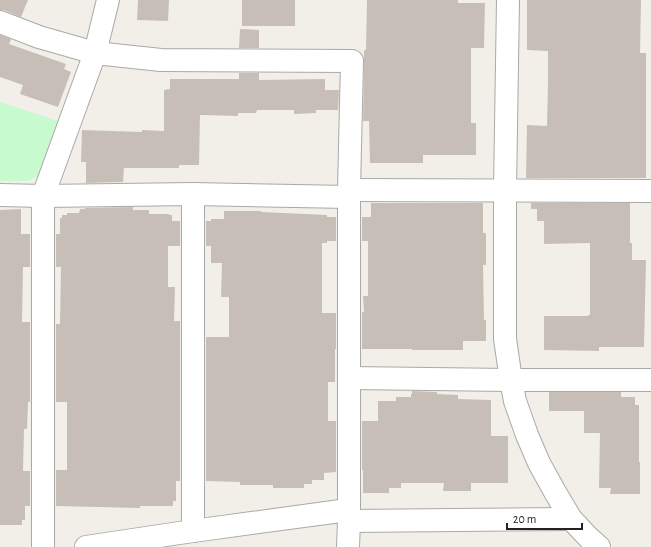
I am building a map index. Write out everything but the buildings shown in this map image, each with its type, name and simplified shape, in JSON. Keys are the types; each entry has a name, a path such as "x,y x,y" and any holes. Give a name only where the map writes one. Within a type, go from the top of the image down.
{"street":[{"path":"43,547 43,196 95,53 108,0"},
{"path":"508,0 505,190 505,339 511,380 515,400 536,456 571,519 599,547"},
{"path":"0,22 39,37 95,53 161,60 352,61 349,193 348,547"},
{"path":"0,195 43,196 349,193 505,190 651,191"},
{"path":"193,531 194,194"},
{"path":"349,378 651,380"},
{"path":"86,547 193,531 349,516 571,519"}],"green space":[{"path":"0,102 58,121 40,175 28,181 0,181"}]}
